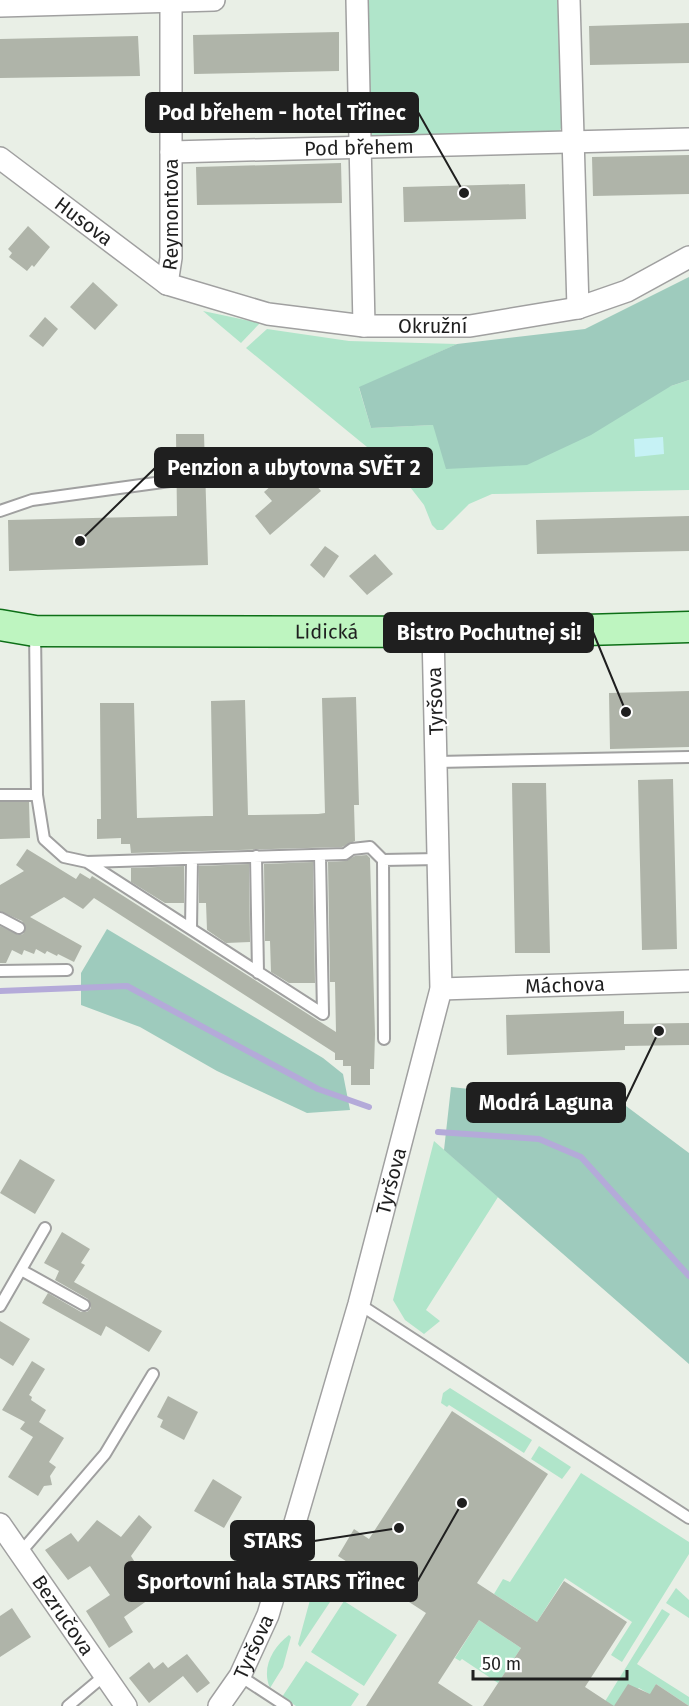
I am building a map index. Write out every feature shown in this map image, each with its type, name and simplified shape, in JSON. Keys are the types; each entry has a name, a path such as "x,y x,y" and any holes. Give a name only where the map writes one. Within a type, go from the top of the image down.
{"street":[{"path":"0,6 214,0"},
{"path":"357,0 364,326"},
{"path":"569,0 578,308"},
{"name":"Reymontova","path":"167,284 171,258 171,1"},
{"name":"Pod břehem","path":"171,152 689,139"},
{"name":"Husova","path":"0,158 167,284"},
{"name":"Okružní","path":"167,284 268,314 364,326 470,326 578,308 627,291 689,257"},
{"name":"Lidická","path":"0,625 34,631 433,632 689,627"},
{"name":"Tyršova","path":"219,1706 240,1676 268,1615 360,1304 441,989 433,632"},
{"name":"Máchova","path":"441,989 689,981"},
{"name":"Bezručova","path":"0,1524 126,1706"}],"lane":[{"path":"0,511 32,500 170,481"},
{"path":"34,631 37,795 44,840 64,857 87,861 345,854 352,849 370,847 383,860 384,1039"},
{"path":"437,762 689,757"},
{"path":"0,795 37,795"},
{"path":"87,861 323,1014 320,855"},
{"path":"255,856 258,973"},
{"path":"191,929 192,859"},
{"path":"383,860 438,859"},
{"path":"0,918 19,928"},
{"path":"0,971 67,970"},
{"path":"0,1306 45,1228"},
{"path":"21,1270 84,1305"},
{"path":"360,1304 689,1518"},
{"path":"20,1553 105,1454 153,1374"},
{"path":"68,1706 105,1675"},
{"path":"240,1676 286,1706"}],"green space":[{"path":"366,0 561,0 564,122 559,132 370,138"},
{"path":"203,311 260,323 241,343"},
{"path":"267,329 349,341 457,344 359,388 371,428 433,425 671,386 689,380 689,490 492,494 469,504 443,530 437,530 432,525 424,505 400,474 246,348"},
{"path":"434,1141 498,1197 426,1310 440,1321 424,1334 405,1320 393,1300"},
{"path":"450,1388 532,1440 524,1453 449,1405 447,1407 441,1403 443,1393"},
{"path":"539,1446 571,1467 562,1479 531,1459"},
{"path":"581,1473 689,1542 689,1554 622,1662 611,1655 632,1622 565,1578 537,1622 494,1594 503,1579 510,1582"},
{"path":"316,1578 334,1587 336,1593 300,1647 298,1644"},
{"path":"676,1588 689,1600 689,1618 666,1603"},
{"path":"344,1601 397,1635 364,1686 311,1652"},
{"path":"662,1609 670,1614 637,1664 689,1697 689,1706 656,1684 651,1695 639,1688 614,1706 590,1706 604,1703"},
{"path":"479,1620 521,1648 498,1683 462,1659 460,1661 455,1658"},
{"path":"289,1635 291,1637 283,1667 270,1688 267,1673 270,1658"},
{"path":"306,1661 359,1694 351,1706 296,1706 282,1697"}],"shaded area":[{"path":"689,277 689,380 671,386 591,435 527,465 446,469 433,425 371,428 359,387 457,344 585,329"},
{"path":"663,437 664,454 635,457 634,439"},
{"path":"107,929 323,1058 343,1074 350,1110 307,1113 217,1071 140,1027 81,1005 81,973"},
{"path":"451,1087 626,1106 689,1153 689,1364 444,1150"}],"building":[{"path":"689,23 689,63 590,65 589,26"},
{"path":"339,32 339,71 194,74 193,35"},
{"path":"138,36 140,76 0,78 0,39"},
{"path":"689,155 689,194 593,196 592,157"},
{"path":"341,163 342,203 197,205 196,167"},
{"path":"525,184 526,219 404,222 403,187"},
{"path":"28,226 50,247 34,267 32,265 27,271 9,257 12,253 8,249"},
{"path":"93,282 118,305 95,330 70,307"},
{"path":"45,317 58,329 43,347 29,336"},
{"path":"176,434 204,434 208,565 9,571 8,520 177,516"},
{"path":"297,463 321,491 270,535 255,516 272,501 264,492"},
{"path":"689,516 689,551 537,554 536,520"},
{"path":"325,546 339,556 324,578 310,565"},
{"path":"375,554 393,574 367,595 349,576"},
{"path":"689,691 689,747 610,749 609,693"},
{"path":"356,697 359,805 354,805 355,841 342,847 131,853 130,844 121,844 121,838 97,839 97,819 101,819 100,703 134,703 137,818 213,816 211,701 245,700 248,815 318,814 325,813 322,698"},
{"path":"673,779 677,949 642,950 638,780"},
{"path":"512,783 546,783 550,953 515,953"},
{"path":"0,802 29,802 30,838 0,839"},
{"path":"27,849 76,879 80,873 90,879 92,876 336,1032 335,982 330,982 328,862 345,861 355,856 367,855 370,858 375,1034 374,1069 370,1069 370,1085 351,1085 351,1066 343,1066 343,1060 335,1060 335,1053 94,898 83,909 64,897 30,917 82,946 74,962 58,954 57,956 47,951 45,954 36,949 34,954 24,950 22,955 12,950 6,963 0,963 0,926 19,935 23,934 26,928 22,921 0,911 0,885 24,871 16,865"},
{"path":"313,862 315,983 289,983 271,972 270,941 265,941 264,864"},
{"path":"249,864 250,942 226,943 207,930 206,903 199,903 199,866"},
{"path":"184,866 184,903 165,903 131,882 131,868"},
{"path":"624,1011 624,1024 689,1023 689,1045 625,1046 625,1050 507,1055 506,1015"},
{"path":"20,1159 55,1180 35,1214 0,1193"},
{"path":"62,1232 90,1249 81,1263 85,1265 74,1282 162,1331 149,1352 106,1326 101,1336 42,1303 48,1293 81,1312 87,1312 91,1308 88,1299 55,1280 59,1271 44,1263"},
{"path":"0,1321 30,1339 13,1366 0,1358"},
{"path":"32,1361 45,1369 29,1395 32,1397 31,1400 46,1410 39,1422 64,1438 49,1462 56,1467 50,1476 52,1485 44,1486 38,1496 8,1477 33,1437 20,1429 25,1422 2,1410"},
{"path":"168,1396 198,1412 184,1440 160,1427 163,1420 157,1417"},
{"path":"452,1411 548,1474 477,1583 537,1622 564,1581 627,1622 585,1687 614,1706 483,1706 521,1648 479,1620 438,1683 473,1706 366,1706 426,1613 338,1556 354,1529 369,1539"},
{"path":"213,1479 242,1497 224,1528 194,1511"},
{"path":"139,1515 152,1527 131,1556 141,1572 134,1577 148,1600 124,1617 133,1632 109,1648 86,1611 110,1595 90,1566 68,1580 45,1550 71,1533 78,1542 97,1520 121,1537"},
{"path":"12,1608 31,1637 0,1657 0,1616"},
{"path":"187,1654 210,1683 197,1693 183,1676 149,1703 129,1678 149,1662 154,1669 163,1662 168,1668"},
{"path":"628,1684 650,1694 656,1684 689,1706 614,1706"}],"waterway":[{"path":"0,991 127,986 318,1089 369,1107"},
{"path":"438,1132 539,1139 581,1157 689,1276"}],"place":[{"name":"Pod břehem - hotel Třinec","path":"464,193"},
{"name":"Penzion a ubytovna SVĚT 2","path":"80,541"},
{"name":"Bistro Pochutnej si!","path":"626,712"},
{"name":"Modrá Laguna","path":"659,1031"},
{"name":"Sportovní hala STARS Třinec","path":"462,1503"},
{"name":"STARS","path":"399,1528"}]}
